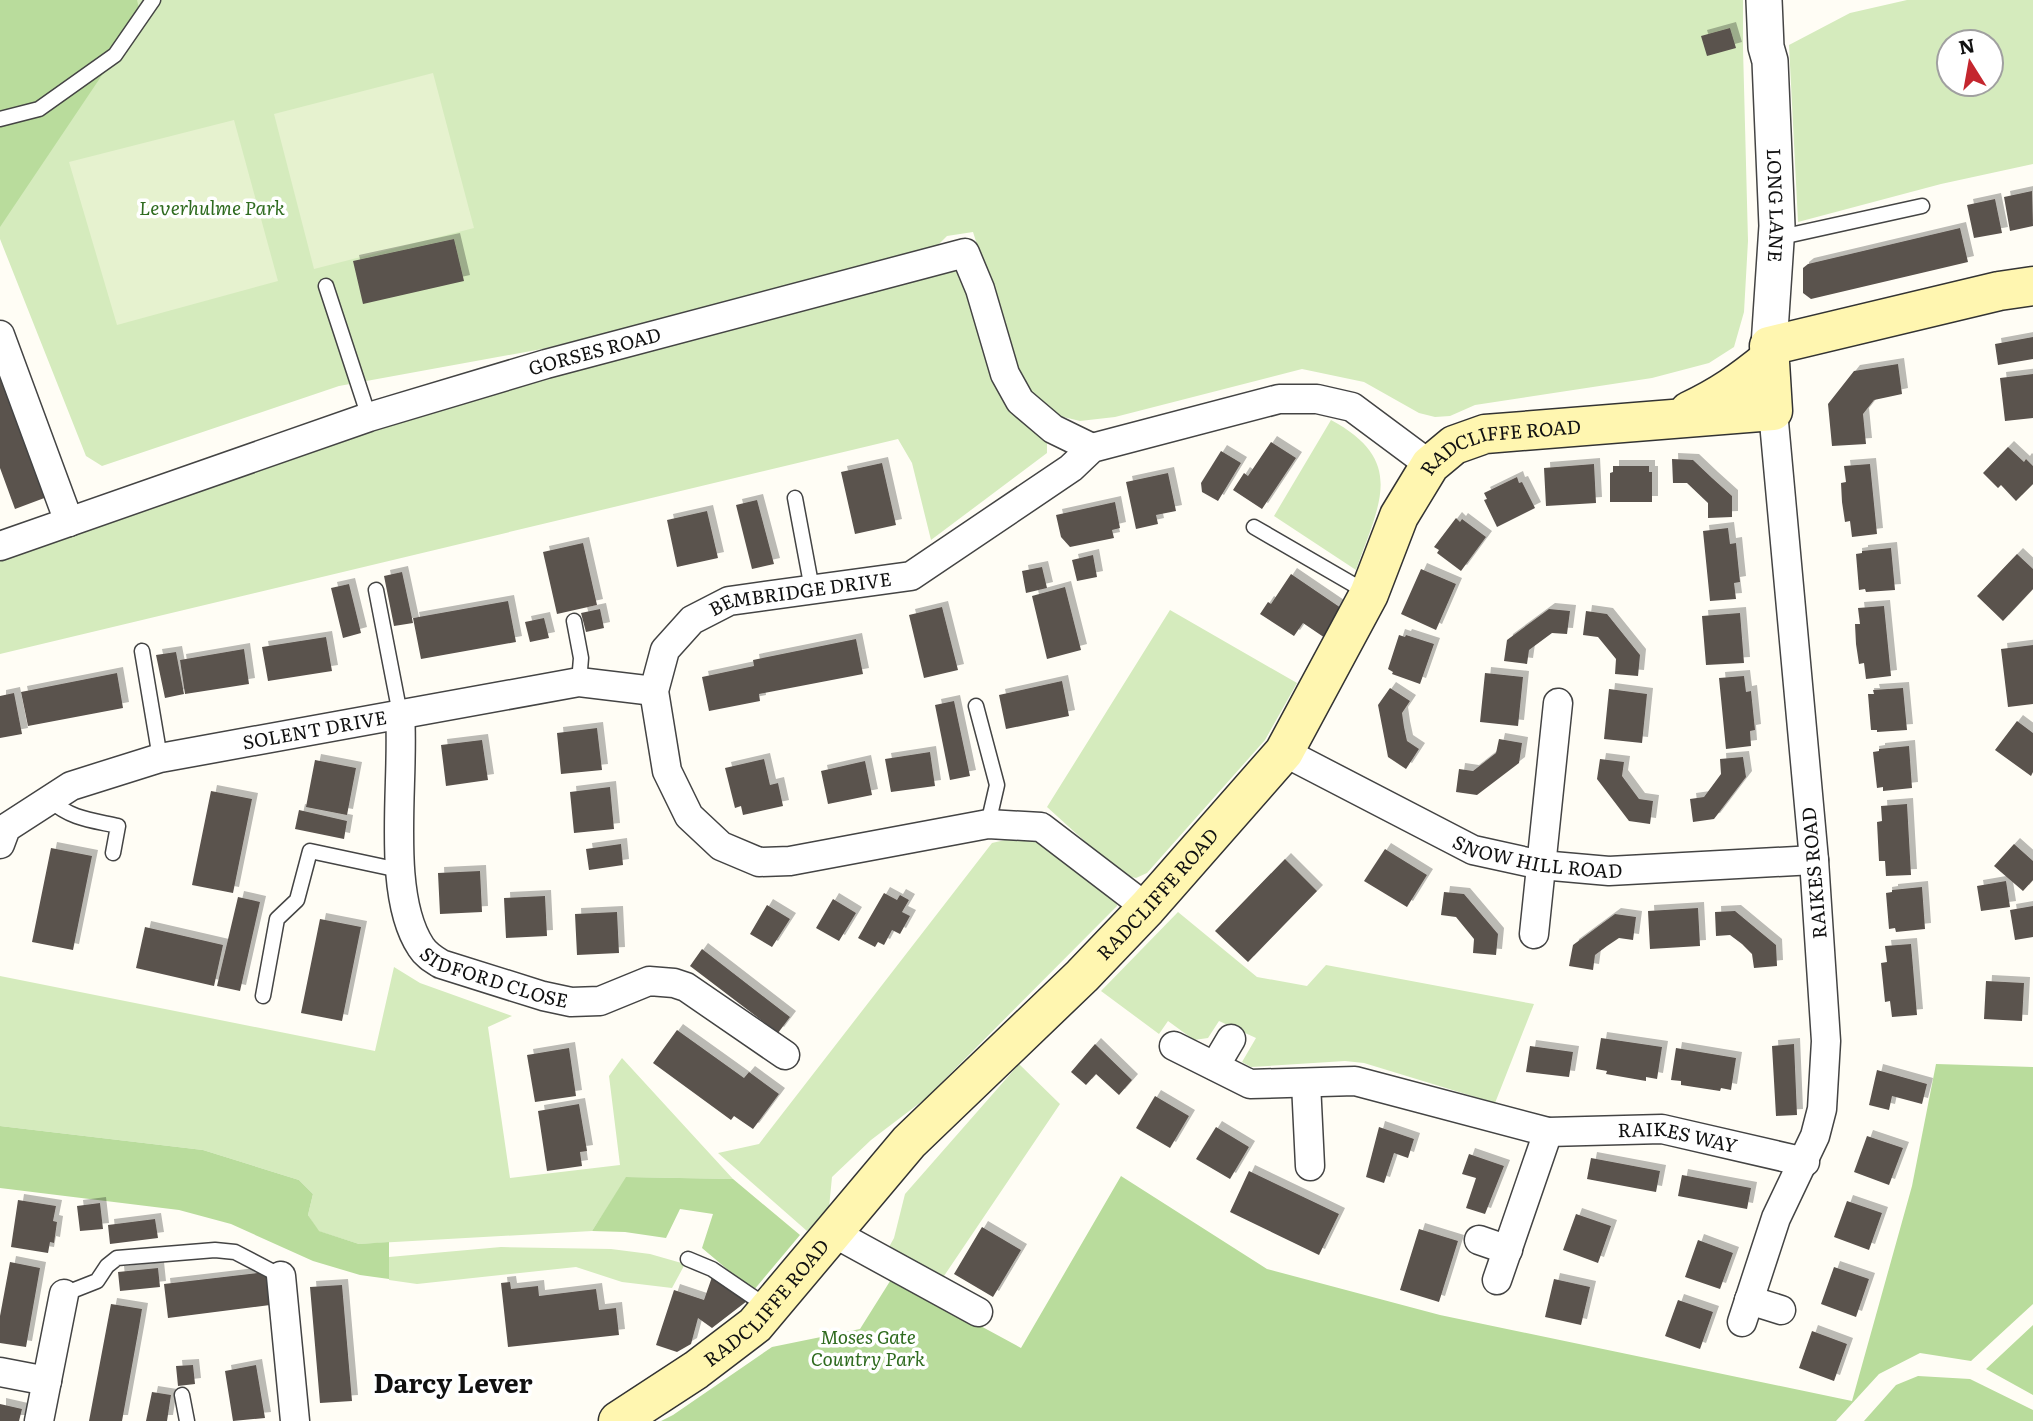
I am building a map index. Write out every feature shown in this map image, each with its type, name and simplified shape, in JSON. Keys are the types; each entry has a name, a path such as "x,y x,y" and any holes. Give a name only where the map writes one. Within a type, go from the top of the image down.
{"main road":[{"name":"RADCLIFFE ROAD","path":"1667,420 1718,397 1769,352 1999,291 2033,286"},
{"name":"LONG LANE","path":"1769,352 1773,411"},
{"name":"RADCLIFFE ROAD","path":"618,1421 735,1342 772,1307 909,1142 1082,976 1147,908 1284,752 1369,594 1399,516 1430,465 1454,445 1485,434 1773,411"}],"street":[{"name":"LONG LANE","path":"1764,0 1766,47 1770,61 1776,232 1769,352"},
{"name":"GORSES ROAD","path":"0,546 369,417 545,364 965,253 980,289 1004,374 1020,401 1052,429 1092,448"},
{"path":"0,335 69,522"},
{"name":"BEMBRIDGE DRIVE","path":"1147,908 1041,827 988,824 790,861 759,862 721,846 689,816 667,771 654,691 665,650 692,620 729,601 911,576 1070,468 1092,448 1279,399 1317,399 1352,407 1430,465"},
{"name":"RAIKES ROAD","path":"1773,411 1814,860 1826,1041 1822,1109 1805,1161 1776,1218 1746,1311 1781,1310"},
{"name":"SOLENT DRIVE","path":"2,831 71,786 160,758 579,682 654,691"},
{"path":"1534,934 1558,703"},
{"name":"SIDFORD CLOSE","path":"400,714 402,742 399,870 407,912 415,936 428,956 442,964 543,996 571,1002 600,1001 649,981 674,983 686,987 785,1055"},
{"name":"SNOW HILL ROAD","path":"1284,752 1473,850 1541,865 1609,871 1814,860"},
{"path":"1215,1066 1231,1039"},
{"name":"RAIKES WAY","path":"1174,1046 1250,1084 1355,1081 1548,1132 1662,1129 1805,1161"},
{"path":"1306,1083 1310,1166"},
{"path":"1497,1280 1548,1132"},
{"path":"827,1238 978,1312"},
{"path":"1479,1240 1508,1250"},
{"path":"281,1276 295,1421"},
{"path":"39,1421 64,1294"},
{"path":"0,1372 47,1381"}],"lane":[{"path":"0,119 39,109 115,55 153,0"},
{"path":"1776,232 1922,206"},
{"path":"326,286 369,417"},
{"path":"795,498 812,589"},
{"path":"1254,527 1369,594"},
{"path":"376,590 400,714"},
{"path":"574,621 581,658 579,682"},
{"path":"142,651 160,758"},
{"path":"976,706 997,785 988,824"},
{"path":"50,800 63,812 74,817 118,826 113,853"},
{"path":"262,996 277,919 297,900 310,851 399,870"},
{"path":"64,1294 97,1281 107,1266 117,1258 215,1250 235,1252 281,1276"},
{"path":"688,1259 712,1269 772,1307"},
{"path":"182,1395 187,1421"}],"green space":[{"name":"Leverhulme Park","path":"0,0 1743,0 1748,241 1744,312 1734,347 1709,363 1652,378 1475,405 1450,416 1435,417 1419,413 1364,382 1302,369 1115,417 1080,421 1051,414 1025,395 973,232 947,236 929,254 542,349 339,386 102,466 86,456 0,239"},
{"path":"0,0 137,0 141,17 0,227"},
{"path":"1907,0 2033,0 2033,164 1941,184 1798,222 1789,45 1850,13"},
{"path":"433,73 474,228 314,269 274,114"},
{"path":"234,120 278,281 117,325 69,162"},
{"path":"962,264 1009,408 1047,443 1047,453 931,540 912,463 898,439 0,654 0,546 546,364"},
{"path":"1331,420 1355,436 1370,451 1378,468 1381,486 1378,504 1356,570 1274,516"},
{"path":"1170,610 1297,683 1265,740 1147,873 1136,878 1122,875 1047,807"},
{"path":"1036,833 1116,896 1117,906 925,1099 871,1140 832,1177 829,1208 807,1231 718,1153 759,1144 992,843"},
{"path":"1178,912 1257,977 1307,986 1326,965 1534,1004 1495,1103 1364,1063 1345,1061 1251,1067 1242,1062 1256,1038 1219,1021 1208,1038 1194,1040 1168,1021 1159,1034 1101,991"},
{"path":"394,967 420,983 512,1016 488,1027 510,1178 620,1165 609,1076 622,1058 733,1179 627,1177 592,1231 359,1244 318,1231 308,1215 313,1194 299,1180 203,1150 0,1126 0,976 375,1051"},
{"path":"1019,1064 1060,1104 944,1276 889,1247 894,1238 905,1194"},
{"name":"Moses Gate Country Park","path":"1936,1064 2033,1067 2033,1304 1971,1361 1920,1353 1879,1374 1836,1421 661,1421 772,1347 860,1329 892,1278 1021,1348 1121,1176 1267,1269 1440,1315 1852,1401 1912,1186"},
{"path":"0,1126 203,1150 299,1180 313,1194 308,1215 319,1231 359,1244 389,1242 389,1279 360,1275 313,1261 231,1224 179,1210 0,1188"},
{"path":"626,1177 733,1179 800,1235 753,1291 702,1248 713,1214 680,1209 666,1238 625,1232 592,1231"},
{"path":"501,1247 611,1249 650,1254 685,1264 672,1288 622,1282 576,1267 417,1284 389,1280 389,1257"},
{"path":"2033,1325 2033,1395 1986,1369"},
{"path":"1918,1376 1970,1379 2033,1410 2033,1421 1864,1421 1896,1385"}],"building":[{"path":"1730,28 1736,48 1707,56 1701,36"},
{"path":"2032,191 2033,226 2010,231 2004,197"},
{"path":"1995,199 2002,233 1974,238 1967,205"},
{"path":"1960,228 1968,262 1811,299 1803,293 1803,268 1808,264"},
{"path":"454,239 464,281 363,304 353,261"},
{"path":"2033,337 2033,359 1998,365 1995,344"},
{"path":"1898,364 1902,394 1874,400 1863,414 1866,444 1832,446 1828,404 1854,371"},
{"path":"0,373 47,497 15,509 0,468"},
{"path":"2033,374 2033,418 2005,421 2000,378"},
{"path":"1271,442 1296,458 1262,509 1233,490 1244,473 1248,476"},
{"path":"2008,447 2024,462 2026,459 2033,466 2033,484 2016,501 2001,485 1998,488 1983,473"},
{"path":"1221,451 1241,463 1218,501 1202,492 1201,483"},
{"path":"1672,459 1693,460 1732,496 1732,517 1708,518 1708,503 1687,483 1673,483"},
{"path":"882,463 896,525 855,534 841,472"},
{"path":"1594,464 1596,503 1546,506 1544,468"},
{"path":"1870,464 1877,534 1852,537 1850,521 1845,522 1842,502 1841,483 1846,482 1844,466"},
{"path":"1613,466 1649,466 1649,472 1652,472 1652,502 1610,502 1610,473 1613,472"},
{"path":"1168,473 1176,511 1156,515 1158,524 1136,529 1126,482"},
{"path":"1517,477 1535,508 1497,527 1484,500 1487,499 1484,493"},
{"path":"757,500 774,564 752,569 736,505"},
{"path":"1115,502 1120,528 1112,530 1114,538 1070,547 1061,537 1056,515"},
{"path":"707,511 718,558 677,567 667,520"},
{"path":"1456,518 1460,522 1462,519 1486,537 1461,571 1437,553 1439,550 1434,547"},
{"path":"1728,528 1730,544 1736,543 1740,582 1734,583 1736,599 1710,601 1703,531"},
{"path":"583,543 597,605 557,614 543,552"},
{"path":"1891,548 1895,590 1859,590 1856,554"},
{"path":"2017,554 2033,569 2033,589 2003,621 1977,596"},
{"path":"1093,555 1097,577 1077,581 1072,560"},
{"path":"1042,567 1047,588 1026,593 1022,571"},
{"path":"1421,569 1456,584 1436,630 1401,614"},
{"path":"402,572 413,623 394,626 384,576"},
{"path":"1291,574 1341,608 1328,640 1303,623 1294,636 1260,614 1268,602 1271,604"},
{"path":"349,584 361,633 343,638 331,588"},
{"path":"1065,587 1081,650 1047,659 1032,596"},
{"path":"508,601 516,642 421,659 413,618"},
{"path":"1884,606 1891,676 1866,679 1864,663 1859,664 1856,644 1855,624 1860,624 1858,608"},
{"path":"942,607 958,670 924,678 909,615"},
{"path":"600,609 604,628 586,632 581,613"},
{"path":"1549,609 1570,611 1567,634 1552,633 1529,650 1527,664 1504,661 1507,640"},
{"path":"1586,611 1607,614 1640,655 1638,676 1615,674 1616,659 1598,637 1583,635"},
{"path":"1740,613 1744,663 1706,665 1702,616"},
{"path":"544,618 549,638 530,642 525,622"},
{"path":"1399,635 1434,644 1420,684 1392,674 1388,669"},
{"path":"326,637 332,671 268,681 262,647"},
{"path":"856,639 863,674 759,694 760,701 709,711 702,677 754,666 753,660"},
{"path":"2033,645 2033,704 2008,707 2001,649"},
{"path":"244,649 249,684 185,694 180,660"},
{"path":"176,652 184,694 165,698 156,655"},
{"path":"117,673 123,708 28,726 21,692"},
{"path":"1485,673 1523,677 1518,726 1480,722"},
{"path":"1744,676 1746,692 1751,691 1755,730 1750,731 1751,746 1726,749 1719,678"},
{"path":"1062,681 1069,716 1006,729 999,695"},
{"path":"1390,688 1410,701 1402,713 1404,727 1407,741 1419,749 1406,769 1388,757 1378,705"},
{"path":"1903,688 1907,730 1871,730 1868,694 1874,694 1873,690"},
{"path":"1609,689 1647,694 1642,743 1604,739"},
{"path":"14,693 22,734 0,738 0,696"},
{"path":"954,701 970,776 950,780 935,705"},
{"path":"2017,721 2033,733 2031,776 1995,750"},
{"path":"597,728 602,770 561,774 557,733"},
{"path":"1499,739 1522,743 1519,763 1477,795 1456,792 1459,769 1473,771 1496,753"},
{"path":"482,740 488,780 446,786 441,745"},
{"path":"1909,746 1912,788 1883,791 1883,787 1877,788 1873,752"},
{"path":"930,752 935,786 891,792 885,759"},
{"path":"1743,757 1746,777 1714,819 1693,822 1690,799 1704,797 1721,774 1720,759"},
{"path":"764,759 770,785 778,783 783,806 743,815 741,806 735,808 725,768"},
{"path":"1600,759 1624,762 1622,776 1639,799 1653,801 1650,824 1629,821 1597,779"},
{"path":"315,760 356,768 347,815 306,807"},
{"path":"865,761 872,795 828,804 821,771"},
{"path":"610,787 614,829 574,833 570,792"},
{"path":"211,791 252,799 233,893 192,885"},
{"path":"1907,804 1911,875 1886,876 1885,861 1879,861 1877,822 1882,821 1881,806"},
{"path":"299,810 347,821 344,839 295,829"},
{"path":"621,844 623,865 589,870 586,849"},
{"path":"2014,844 2033,861 2033,880 2023,891 1994,866"},
{"path":"51,848 92,856 73,950 32,942"},
{"path":"1385,849 1427,875 1407,907 1364,881"},
{"path":"1285,859 1317,891 1248,962 1215,931"},
{"path":"480,871 482,912 440,914 438,873"},
{"path":"2006,881 2010,907 1981,911 1977,886"},
{"path":"1922,887 1925,929 1896,932 1895,928 1889,929 1886,893"},
{"path":"1444,892 1464,894 1498,934 1496,955 1473,953 1474,939 1456,917 1441,915"},
{"path":"884,893 897,900 900,895 909,900 902,912 910,916 900,934 892,930 884,945 878,942 875,947 858,938"},
{"path":"545,896 547,936 506,938 504,898"},
{"path":"238,897 260,902 240,991 217,986"},
{"path":"833,899 856,913 839,941 816,928"},
{"path":"767,905 790,919 772,947 750,934"},
{"path":"2033,906 2033,937 2015,940 2010,910"},
{"path":"1698,908 1700,946 1650,949 1648,911"},
{"path":"1735,911 1776,945 1777,966 1754,968 1752,954 1742,944 1730,935 1716,936 1715,912"},
{"path":"617,912 619,953 577,955 575,914"},
{"path":"1615,914 1636,917 1633,940 1619,938 1595,955 1593,970 1569,966 1573,945"},
{"path":"320,919 361,927 342,1021 301,1013"},
{"path":"145,927 223,945 214,986 136,968"},
{"path":"1911,944 1917,1015 1892,1017 1890,1001 1885,1002 1881,963 1887,962 1885,946"},
{"path":"702,949 790,1017 778,1033 690,966"},
{"path":"1986,981 2024,983 2022,1021 1984,1019"},
{"path":"677,1030 744,1078 749,1072 779,1094 753,1129 734,1116 731,1120 653,1063"},
{"path":"1601,1038 1662,1047 1657,1079 1646,1077 1646,1081 1606,1074 1607,1071 1596,1069"},
{"path":"1095,1044 1132,1080 1119,1095 1096,1074 1086,1085 1071,1072"},
{"path":"1794,1044 1797,1115 1776,1116 1772,1046"},
{"path":"1530,1046 1573,1052 1569,1077 1526,1072"},
{"path":"569,1048 576,1096 535,1102 527,1055"},
{"path":"1676,1048 1736,1058 1731,1090 1681,1085 1681,1081 1671,1080"},
{"path":"1877,1070 1927,1084 1922,1104 1892,1096 1889,1110 1869,1105"},
{"path":"1155,1096 1189,1116 1170,1148 1136,1128"},
{"path":"579,1104 587,1151 580,1152 582,1166 547,1171 538,1111"},
{"path":"1216,1127 1249,1147 1230,1179 1196,1159"},
{"path":"1379,1127 1414,1139 1408,1158 1394,1153 1384,1183 1366,1177"},
{"path":"1867,1136 1903,1148 1889,1185 1854,1172"},
{"path":"1469,1154 1504,1166 1485,1214 1466,1208 1476,1178 1462,1174"},
{"path":"1591,1158 1660,1171 1656,1192 1587,1179"},
{"path":"1249,1171 1339,1214 1319,1255 1230,1212"},
{"path":"1682,1175 1751,1188 1747,1209 1678,1196"},
{"path":"18,1200 56,1206 53,1221 57,1222 54,1243 50,1242 48,1253 11,1247"},
{"path":"1847,1201 1882,1213 1869,1250 1834,1237"},
{"path":"100,1203 103,1229 80,1231 77,1206"},
{"path":"1576,1214 1611,1226 1598,1263 1563,1250"},
{"path":"155,1219 158,1238 110,1244 108,1225"},
{"path":"982,1227 1021,1250 993,1297 954,1274"},
{"path":"1419,1229 1458,1241 1439,1302 1400,1290"},
{"path":"1698,1240 1733,1253 1720,1289 1685,1277"},
{"path":"10,1262 40,1268 26,1347 0,1343 0,1316"},
{"path":"1834,1267 1869,1279 1856,1317 1821,1304"},
{"path":"158,1268 160,1287 120,1291 118,1272"},
{"path":"266,1272 270,1305 168,1318 164,1284"},
{"path":"712,1277 747,1301 712,1328 698,1318 691,1344 677,1352 656,1345 674,1290 704,1300"},
{"path":"1554,1279 1590,1287 1581,1325 1545,1317"},
{"path":"510,1282 511,1289 538,1286 539,1296 596,1289 599,1310 616,1308 619,1335 508,1347 501,1283"},
{"path":"342,1285 352,1401 320,1403 310,1287"},
{"path":"1678,1300 1713,1312 1700,1349 1665,1336"},
{"path":"111,1304 142,1309 122,1421 89,1421"},
{"path":"1812,1331 1847,1344 1834,1381 1799,1368"},
{"path":"193,1365 195,1384 178,1386 176,1366"},
{"path":"256,1365 265,1418 233,1421 225,1371"},
{"path":"152,1392 171,1395 167,1421 146,1421"},
{"path":"0,1404 22,1409 19,1421 0,1421"}],"district":[{"name":"Darcy Lever","path":"453,1384"}]}
